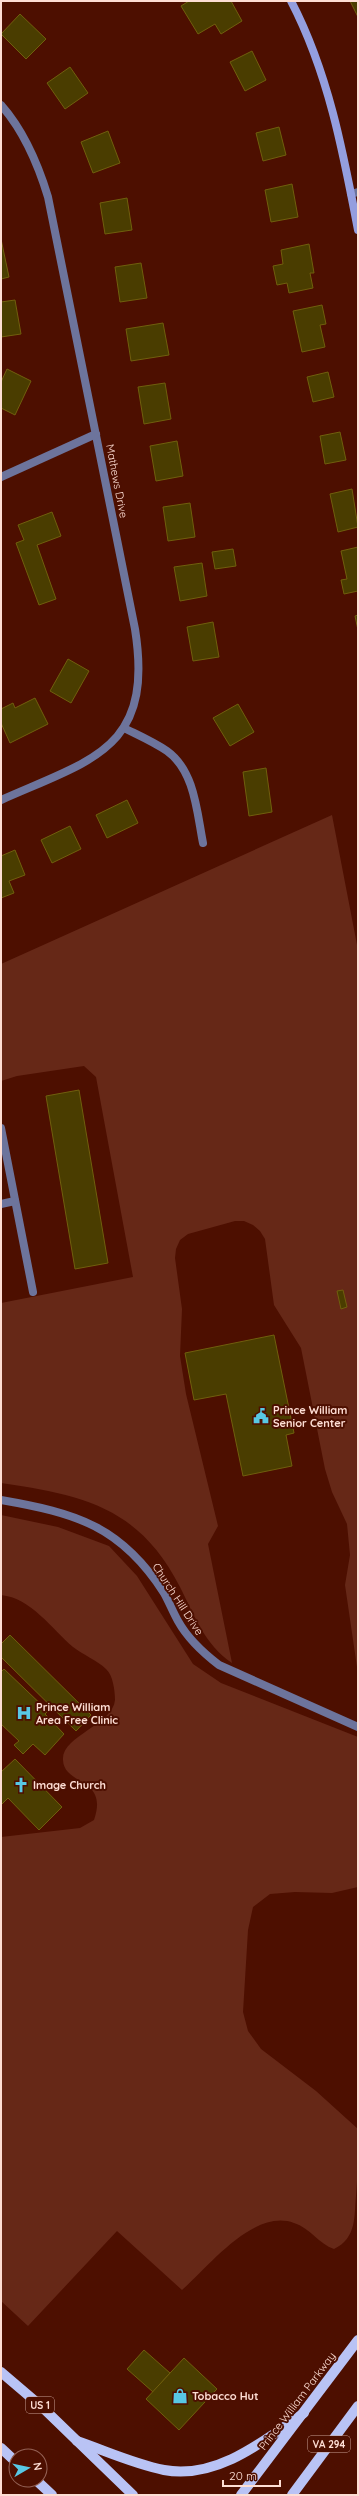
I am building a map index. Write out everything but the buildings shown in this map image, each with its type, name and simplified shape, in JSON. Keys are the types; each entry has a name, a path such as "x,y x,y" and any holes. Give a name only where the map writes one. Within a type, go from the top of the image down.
{"main road":[{"name":"Prince William Parkway","path":"241,2495 358,2340"},
{"name":"US 1","path":"1,2372 77,2441 133,2495"},
{"name":"VA 294","path":"292,2495 358,2406"},
{"path":"77,2441 153,2468 179,2472 197,2471 222,2464 304,2413"},
{"path":"297,2495 301,2483"},
{"path":"45,2488 52,2495"}],"street":[{"path":"291,1 324,81 355,193 358,230"},
{"name":"Mathews Drive","path":"1,105 24,138 44,182 96,434 140,660 137,694 124,728 112,745 98,756 1,800"},
{"path":"1,477 96,434"},
{"path":"124,728 168,752 179,764 191,787 203,843"},
{"path":"1,1128 33,1292"},
{"path":"1,1204 15,1201"},
{"name":"Church Hill Drive","path":"1,1500 52,1509 80,1519 106,1532 129,1550 149,1571 165,1595 187,1635 201,1652 219,1665 358,1727"}],"shaded area":[{"path":"332,815 358,950 358,1674 345,1585 350,1555 347,1524 332,1492 325,1469 301,1348 274,1305 265,1239 260,1231 253,1225 244,1221 235,1221 188,1234 180,1240 176,1249 175,1258 182,1309 180,1356 186,1394 218,1526 208,1544 232,1663 214,1647 201,1629 180,1587 164,1560 146,1539 127,1522 106,1510 83,1500 58,1493 1,1483 1,1303 133,1277 96,1077 84,1066 17,1076 1,1081 1,964"},
{"path":"1,1515 58,1527 109,1546 137,1576 193,1664 221,1683 358,1737 358,1887 332,1893 295,1892 270,1894 253,1907 248,1930 243,2012 248,2031 261,2049 316,2091 358,2129 357,2188 351,2233 347,2239 334,2249 324,2244 300,2225 279,2221 263,2224 248,2231 233,2242 182,2290 117,2231 28,2326 1,2301 1,1837 80,1828 94,1820 97,1806 96,1796 91,1789 70,1774 65,1768 63,1760 65,1752 70,1744 106,1717 112,1709 115,1696 110,1675 102,1666 73,1647 31,1608 12,1597 1,1595"}],"place":[{"name":"Prince William Senior Center","path":"261,1416"},
{"name":"Prince William Area Free Clinic","path":"24,1713"},
{"name":"Image Church","path":"21,1785"},
{"name":"Tobacco Hut","path":"180,2396"}]}
